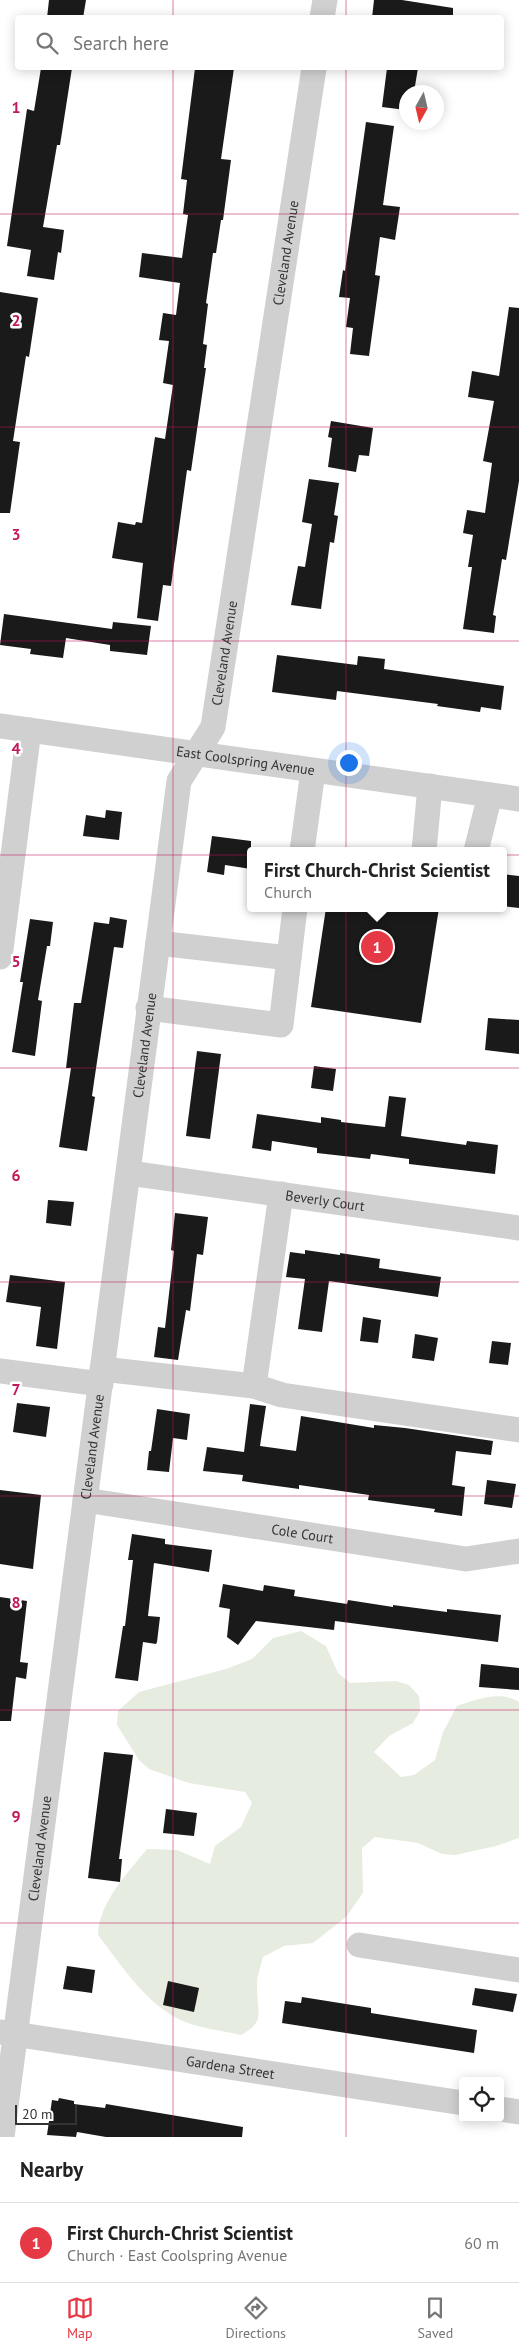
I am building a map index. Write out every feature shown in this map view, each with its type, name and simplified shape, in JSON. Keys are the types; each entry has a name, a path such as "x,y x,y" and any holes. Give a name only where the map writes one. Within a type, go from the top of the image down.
{"street":[{"path":"322,15 325,0"},
{"name":"Cleveland Avenue","path":"2,2137 8,2033 85,1500 179,781 213,727 314,70"},
{"name":"East Coolspring Avenue","path":"0,726 519,799"},
{"path":"0,957 29,730"},
{"path":"306,847 313,771"},
{"path":"424,847 430,786"},
{"path":"477,847 490,795"},
{"path":"148,1008 281,1025 295,912"},
{"path":"158,943 289,958"},
{"name":"Beverly Court","path":"129,1173 519,1228"},
{"path":"254,1386 282,1194"},
{"path":"0,1371 254,1386 282,1396 519,1430"},
{"name":"Cole Court","path":"85,1500 466,1559 519,1551"},
{"path":"359,1945 519,1970"},
{"name":"Gardena Street","path":"8,2033 459,2102"},
{"path":"504,2110 519,2112"}],"shaded area":[{"path":"301,1631 326,1646 338,1673 350,1683 396,1681 409,1685 419,1696 420,1711 413,1723 389,1736 374,1752 401,1777 414,1775 435,1760 443,1732 457,1706 496,1696 512,1698 519,1702 519,1838 496,1846 455,1855 442,1854 418,1843 375,1837 362,1848 363,1893 346,1917 313,1943 284,1946 263,1957 257,1980 259,2010 257,2021 254,2026 241,2035 188,2023 161,2008 137,1985 98,1935 103,1911 115,1889 147,1849 177,1850 210,1864 215,1846 241,1827 252,1803 245,1792 189,1783 149,1769 139,1760 117,1725 118,1711 139,1692 226,1669 252,1659 273,1638"}],"building":[{"path":"49,0 86,0 84,15 47,15"},
{"path":"374,0 402,0 453,8 453,15 372,15"},
{"path":"41,70 72,70 60,145 57,145 43,227 64,230 61,253 58,252 54,280 27,276 31,250 7,246 27,109 34,111"},
{"path":"195,70 234,70 221,159 231,160 223,220 221,220 216,253 213,253 206,303 208,304 203,344 207,345 204,368 206,368 191,471 187,470 171,586 163,585 158,621 137,618 143,563 112,558 118,522 135,525 136,522 142,523 155,437 165,439 173,385 163,383 169,341 159,340 163,313 176,315 180,283 139,277 142,253 182,258 188,215 183,214 187,180 181,179"},
{"path":"387,70 418,70 415,85 399,85 399,109 382,107"},
{"path":"366,122 394,126 383,205 400,207 395,240 380,237 375,275 380,276 369,356 350,354 353,328 346,327 350,298 339,297 343,270 345,271"},
{"path":"0,292 38,298 29,357 26,356 13,441 20,442 10,513 0,513"},
{"path":"509,307 519,308 519,481 506,560 502,559 493,615 496,616 494,633 463,629 472,567 468,567 473,535 463,533 467,510 485,513 492,463 483,461 494,401 468,397 472,371 499,376"},
{"path":"331,421 373,428 369,456 359,455 356,472 328,467 332,438 328,437"},
{"path":"309,479 339,483 334,515 338,516 334,543 330,542 321,609 291,605 298,566 305,567 312,524 302,522"},
{"path":"4,614 112,629 113,622 151,626 147,655 110,651 110,645 66,638 63,658 30,654 31,649 0,645"},
{"path":"277,655 357,665 358,656 385,659 384,669 504,686 501,710 481,707 480,712 437,706 438,704 337,691 336,700 272,692"},
{"path":"106,810 122,812 119,840 83,836 86,815 105,818"},
{"path":"212,836 251,841 251,847 247,847 247,868 225,865 224,875 207,872"},
{"path":"507,874 519,876 519,908 507,906"},
{"path":"325,912 438,912 421,1023 311,1007"},
{"path":"110,917 127,920 123,948 114,947 92,1096 95,1097 87,1151 59,1147 71,1068 66,1068 74,1003 81,1003 94,922 109,924"},
{"path":"30,919 53,922 50,946 47,946 38,1000 42,1001 35,1056 12,1052 23,982 20,982"},
{"path":"488,1018 519,1020 519,1054 485,1050"},
{"path":"197,1051 221,1054 210,1139 186,1136"},
{"path":"314,1066 336,1069 333,1091 311,1088"},
{"path":"389,1096 406,1098 401,1136 466,1145 467,1141 498,1145 495,1174 409,1164 409,1159 371,1154 370,1159 317,1153 317,1148 272,1141 271,1151 252,1148 257,1114 321,1123 321,1117 341,1120 341,1122 385,1127"},
{"path":"48,1200 74,1202 71,1226 46,1223"},
{"path":"175,1213 208,1217 203,1255 197,1254 190,1311 186,1310 178,1360 154,1357 158,1327 165,1328 174,1251 171,1250"},
{"path":"305,1250 380,1259 379,1268 441,1277 438,1297 329,1281 322,1332 298,1329 305,1279 286,1277 290,1252 305,1254"},
{"path":"10,1275 65,1282 57,1349 36,1346 41,1307 6,1302"},
{"path":"363,1317 381,1320 378,1343 360,1341"},
{"path":"415,1334 438,1338 434,1361 412,1358"},
{"path":"492,1341 511,1343 508,1365 489,1363"},
{"path":"17,1403 50,1407 46,1437 13,1432"},
{"path":"250,1404 266,1406 260,1446 296,1451 301,1416 374,1428 374,1425 405,1428 493,1441 491,1455 456,1451 452,1485 465,1487 462,1516 434,1512 435,1509 368,1500 369,1495 299,1485 299,1489 255,1483 242,1481 243,1475 203,1471 207,1447 244,1452"},
{"path":"157,1409 190,1414 187,1440 173,1438 169,1472 147,1470"},
{"path":"487,1480 516,1484 512,1508 484,1504"},
{"path":"0,1490 41,1495 33,1569 0,1564"},
{"path":"132,1534 165,1539 165,1544 212,1550 209,1572 154,1563 148,1616 160,1617 157,1642 156,1644 143,1642 138,1681 115,1678 123,1626 125,1626 133,1560 128,1560"},
{"path":"223,1584 263,1591 264,1585 295,1590 294,1596 347,1604 348,1600 393,1607 393,1605 447,1612 447,1609 501,1615 498,1642 335,1621 334,1630 256,1621 238,1645 227,1637 230,1609 219,1607"},
{"path":"0,1597 27,1601 20,1662 28,1663 26,1679 16,1677 11,1721 0,1721"},
{"path":"481,1664 519,1668 519,1690 479,1687"},
{"path":"104,1752 133,1755 119,1859 122,1859 120,1882 88,1878"},
{"path":"166,1809 197,1813 194,1836 163,1833"},
{"path":"67,1966 95,1970 92,1993 63,1989"},
{"path":"168,1981 199,1988 194,2012 163,2005"},
{"path":"475,1988 517,1994 513,2012 472,2005"},
{"path":"302,1997 371,2008 371,2013 477,2030 474,2053 282,2023 285,2001 301,2003"},
{"path":"59,2098 74,2101 74,2104 105,2108 106,2104 243,2127 242,2137 106,2137 77,2132 76,2137 47,2135 52,2100 58,2101"}],"place":[{"name":"First Church-Christ Scientist","path":"377,947"}]}
